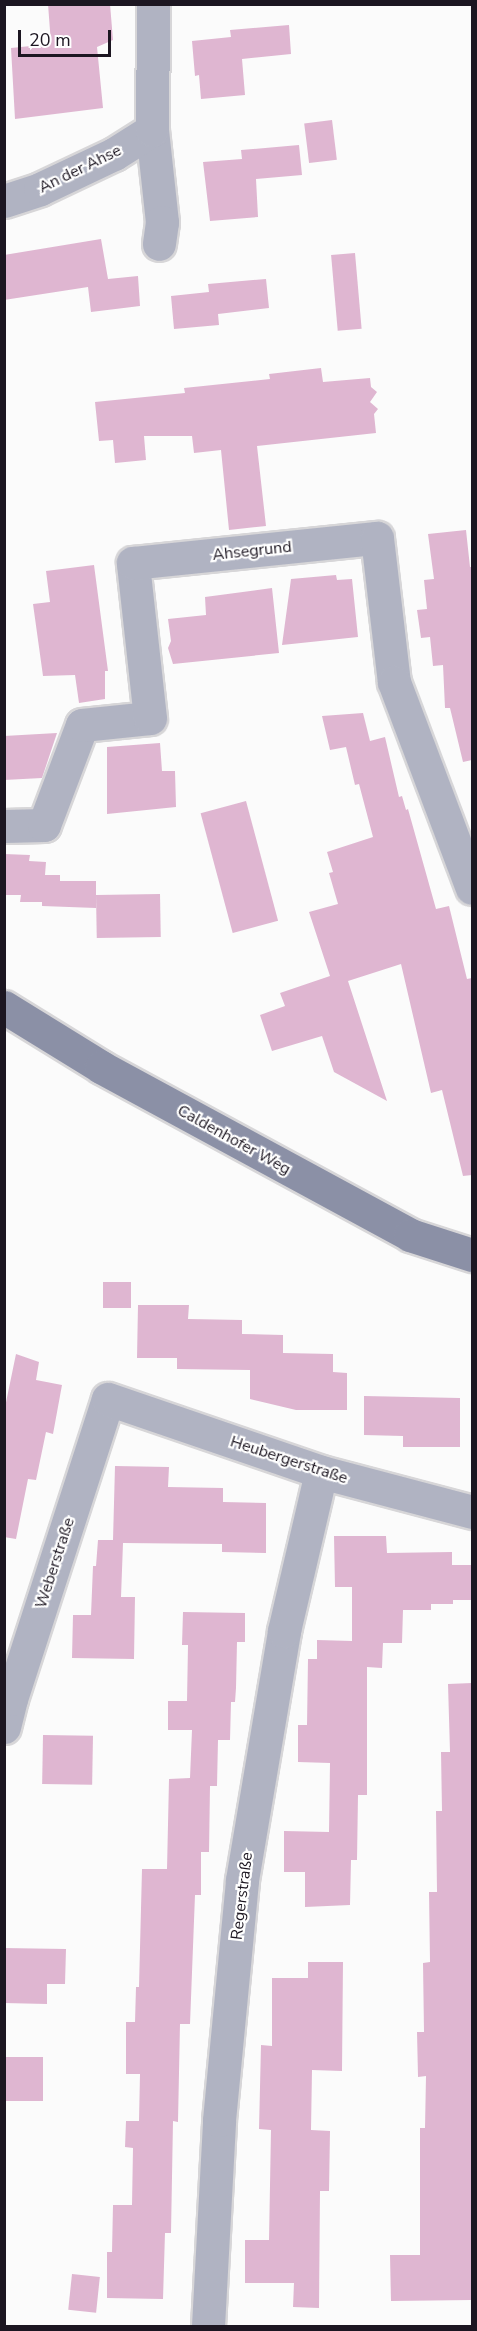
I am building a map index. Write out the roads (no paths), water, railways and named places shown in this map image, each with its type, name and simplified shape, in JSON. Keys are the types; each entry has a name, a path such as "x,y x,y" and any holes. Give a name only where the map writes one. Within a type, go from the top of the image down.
{"main road":[{"name":"Caldenhofer Weg","path":"4,1007 101,1067 410,1235 472,1255"}],"street":[{"path":"153,4 152,130 162,222 159,244"},
{"name":"An der Ahse","path":"4,201 40,189 114,154 152,130"},
{"name":"Ahsegrund","path":"4,826 44,825 82,725 150,718 133,563 377,538 394,682 472,888"},
{"name":"Heubergerstraße","path":"108,1399 321,1472 472,1512"},
{"name":"Weberstraße","path":"4,1727 108,1399"},
{"name":"Regerstraße","path":"208,2326 219,2120 242,1880 284,1631 321,1472"}]}
